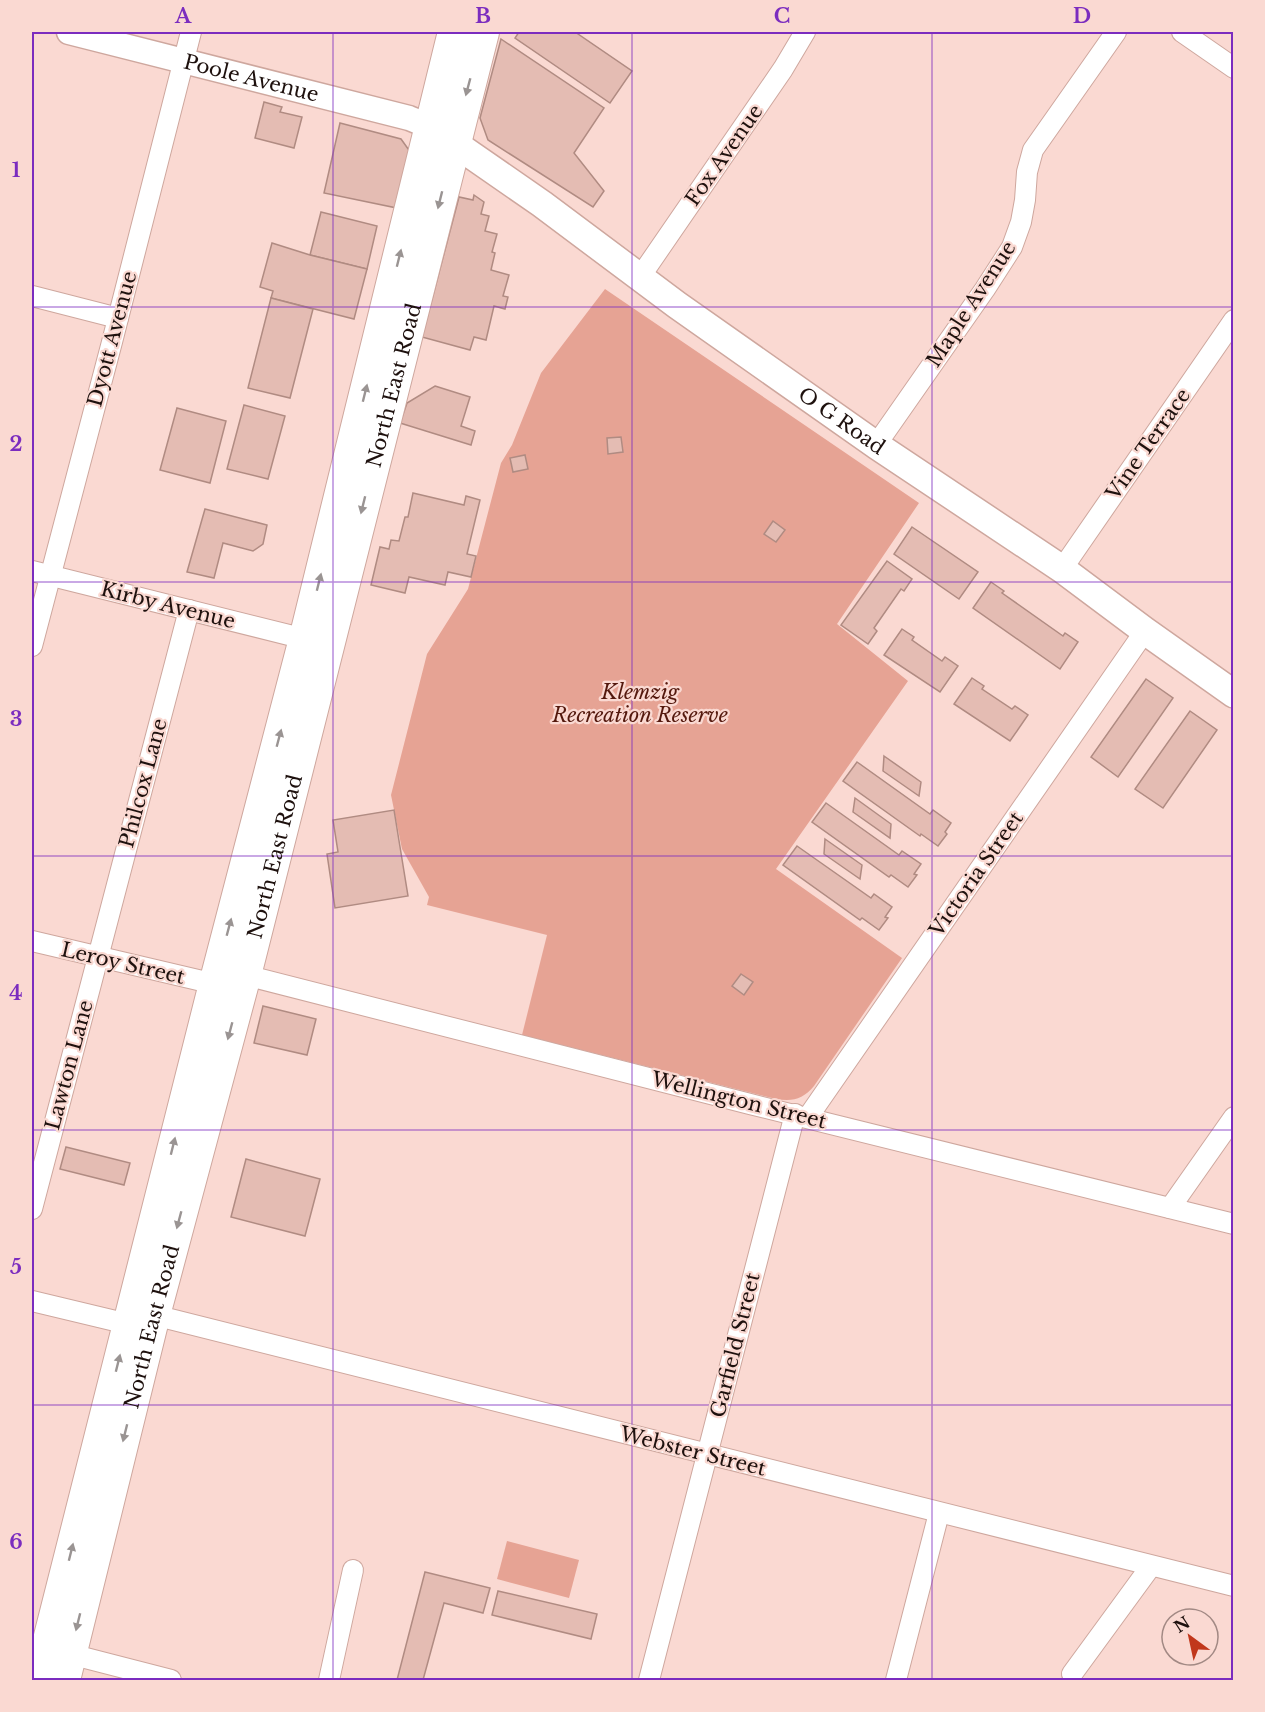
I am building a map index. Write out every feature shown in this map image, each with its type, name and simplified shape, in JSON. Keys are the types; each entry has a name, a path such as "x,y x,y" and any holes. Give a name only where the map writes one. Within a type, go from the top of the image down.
{"highway":[{"name":"North East Road","path":"141,1320 245,975 316,642 442,135 454,32"},
{"name":"North East Road","path":"442,135 483,32"},
{"name":"North East Road","path":"39,1680 60,1662 141,1320 215,984 316,642"},
{"path":"215,984 245,975"}],"main road":[{"name":"O G Road","path":"442,135 542,204 640,277 876,445 1062,568 1233,694"}],"street":[{"name":"Poole Avenue","path":"69,32 410,118 442,135"},
{"name":"Dyott Avenue","path":"32,646 41,573 118,318 191,32"},
{"name":"Fox Avenue","path":"640,277 783,69 805,32"},
{"name":"Maple Avenue","path":"876,445 1012,247 1021,222 1027,172 1033,150 1116,32"},
{"path":"1182,32 1233,68"},
{"path":"32,296 118,318"},
{"name":"Vine Terrace","path":"1062,568 1233,320"},
{"name":"Kirby Avenue","path":"41,573 316,642"},
{"name":"Philcox Lane","path":"97,957 189,610"},
{"name":"Victoria Street","path":"801,1116 1145,631"},
{"name":"Leroy Street","path":"32,942 215,984"},
{"name":"Lawton Lane","path":"32,1209 97,957"},
{"name":"Wellington Street","path":"245,975 1233,1224"},
{"name":"Garfield Street","path":"650,1680 708,1454 801,1116"},
{"path":"1170,1208 1233,1117"},
{"name":"Webster Street","path":"32,1301 141,1320 708,1454 1233,1586"},
{"path":"896,1680 939,1512"},
{"path":"1072,1674 1151,1566"},
{"path":"329,1680 353,1570"},
{"path":"60,1662 171,1680"}],"green space":[{"name":"Klemzig Recreation Reserve","path":"605,289 919,503 837,624 908,681 776,869 902,958 814,1086 802,1097 793,1100 776,1099 522,1035 547,935 427,905 429,897 402,849 391,795 427,654 468,589 501,463 512,445 541,373"},
{"path":"507,1541 579,1560 569,1598 497,1579"}],"building":[{"path":"519,32 575,32 632,71 610,103 515,38"},
{"path":"501,39 604,108 574,153 604,191 593,207 488,140 480,118"},
{"path":"264,102 282,107 280,112 302,117 294,148 255,138"},
{"path":"340,123 401,139 411,153 397,208 324,193"},
{"path":"474,195 484,202 481,214 489,216 485,231 497,234 492,252 495,253 491,270 509,275 503,296 508,297 505,309 494,306 486,340 474,337 470,350 422,337 459,197 473,200"},
{"path":"321,212 377,226 367,269 310,255"},
{"path":"272,243 367,269 354,319 271,298 273,291 260,287"},
{"path":"271,298 313,309 290,398 248,388"},
{"path":"435,386 470,397 461,426 475,431 471,445 400,423 407,403"},
{"path":"244,405 285,416 268,479 227,469"},
{"path":"177,408 226,421 210,483 160,470"},
{"path":"621,437 623,452 608,454 607,438"},
{"path":"525,455 528,469 513,472 510,458"},
{"path":"413,493 464,505 466,496 480,500 467,554 476,556 471,577 448,572 445,585 409,577 405,593 371,585 380,547 389,549 391,540 399,541 405,517 408,517"},
{"path":"205,509 267,525 263,544 253,551 223,543 214,578 187,572"},
{"path":"773,521 785,530 776,542 764,534"},
{"path":"912,527 978,572 959,599 894,554"},
{"path":"887,561 912,579 904,591 901,589 874,628 877,631 868,644 841,625"},
{"path":"991,582 1004,591 1002,593 1063,636 1065,633 1078,642 1060,669 973,608"},
{"path":"902,629 914,637 912,640 942,661 945,657 958,666 940,692 884,655"},
{"path":"972,678 984,686 982,689 1012,709 1015,706 1028,715 1010,741 954,704"},
{"path":"1146,679 1173,698 1118,777 1091,757"},
{"path":"1190,711 1217,730 1163,808 1135,789"},
{"path":"884,756 921,782 919,796 883,771"},
{"path":"857,762 930,814 933,810 951,823 945,832 947,834 938,846 921,834 920,836 843,781"},
{"path":"855,798 891,824 890,838 853,812"},
{"path":"826,803 899,855 902,851 921,864 914,874 917,875 908,887 891,875 889,877 812,822"},
{"path":"394,810 408,896 335,908 327,854 338,852 333,820"},
{"path":"825,839 862,865 860,879 824,854"},
{"path":"797,846 871,898 874,894 892,907 885,917 888,918 879,930 862,918 860,920 783,865"},
{"path":"741,974 753,982 744,995 732,986"},
{"path":"263,1006 316,1019 307,1055 254,1043"},
{"path":"66,1147 130,1163 124,1185 60,1169"},
{"path":"246,1159 320,1179 305,1236 231,1217"},
{"path":"425,1572 490,1588 483,1613 444,1603 423,1680 397,1680"},
{"path":"498,1591 597,1614 591,1639 492,1615"}]}
